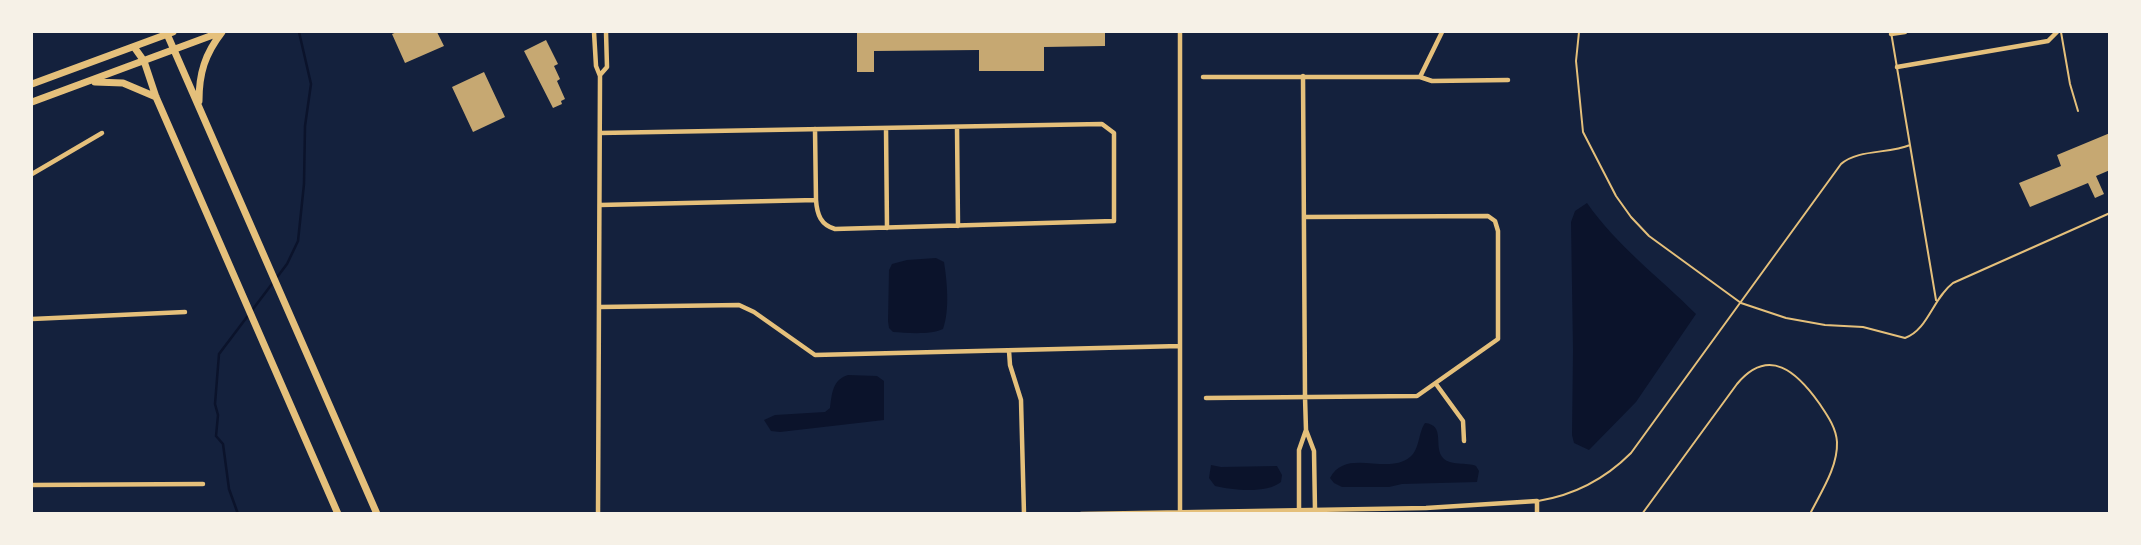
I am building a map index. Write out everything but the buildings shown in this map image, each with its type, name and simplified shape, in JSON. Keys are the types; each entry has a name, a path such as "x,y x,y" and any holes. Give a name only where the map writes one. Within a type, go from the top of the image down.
{"main road":[{"path":"32,102 222,32"},
{"path":"199,106 201,69 222,32"},
{"path":"32,84 170,33 174,50 377,513"},
{"path":"134,47 144,61 156,97 338,513"},
{"path":"88,82 123,83 156,97"}],"street":[{"path":"594,32 596,66 600,76 598,513"},
{"path":"600,76 607,67 606,32"},
{"path":"1180,32 1180,512"},
{"path":"1420,77 1442,32"},
{"path":"1891,33 1905,32"},
{"path":"1897,67 2048,41 2059,32"},
{"path":"1303,76 1305,397 1306,430 1314,451 1315,510"},
{"path":"1203,77 1420,77 1432,80 1507,80"},
{"path":"600,133 815,129 957,127 1102,124 1114,133 1114,221 835,229 826,226 817,211 815,129"},
{"path":"957,127 958,226"},
{"path":"886,128 887,228"},
{"path":"32,174 102,133"},
{"path":"600,205 816,200"},
{"path":"1206,398 1417,396 1498,339 1498,231 1495,221 1488,216 1304,218"},
{"path":"600,307 738,305 754,312 815,355 1180,346"},
{"path":"32,319 186,312"},
{"path":"1009,351 1010,366 1021,400 1024,513"},
{"path":"1436,384 1463,421 1464,441"},
{"path":"1299,511 1299,450 1306,430"},
{"path":"32,485 203,484"},
{"path":"1081,513 1426,508 1537,501 1537,513"}],"lane":[{"path":"1579,32 1576,61 1583,132 1616,196 1630,217 1649,236 1741,303 1786,318 1825,325 1863,327 1905,338 1916,331 1931,312 1941,292 1969,274 2109,213"},
{"path":"2059,32 2078,111"},
{"path":"1891,33 1936,301"},
{"path":"1537,501 1575,492 1598,481 1621,463 1640,442 1846,160 1853,156 1900,150 1910,145"},
{"path":"1642,513 1742,377 1755,368 1774,365 1791,372 1803,382 1830,421 1836,437 1837,451 1833,465 1810,513"}],"water":[{"path":"1587,203 1625,247 1696,314 1636,402 1589,450 1574,443 1572,435 1571,222 1575,211"},
{"path":"936,258 944,262 946,278 947,304 943,329 926,333 893,332 888,321 889,270 892,264"},
{"path":"848,375 877,376 884,381 884,420 780,432 771,431 764,420 775,415 825,412 830,408 836,384"},
{"path":"1425,423 1435,428 1443,458 1450,462 1476,466 1479,471 1477,482 1342,487 1330,478 1337,469 1346,464 1390,464 1410,457 1416,450"},
{"path":"1211,465 1277,466 1282,475 1281,482 1258,490 1215,486 1209,478"}],"waterway":[{"path":"238,514 229,489 223,444 216,436 218,415 215,404 219,354 287,264 298,241 304,184 305,126 311,84 299,32"}]}
